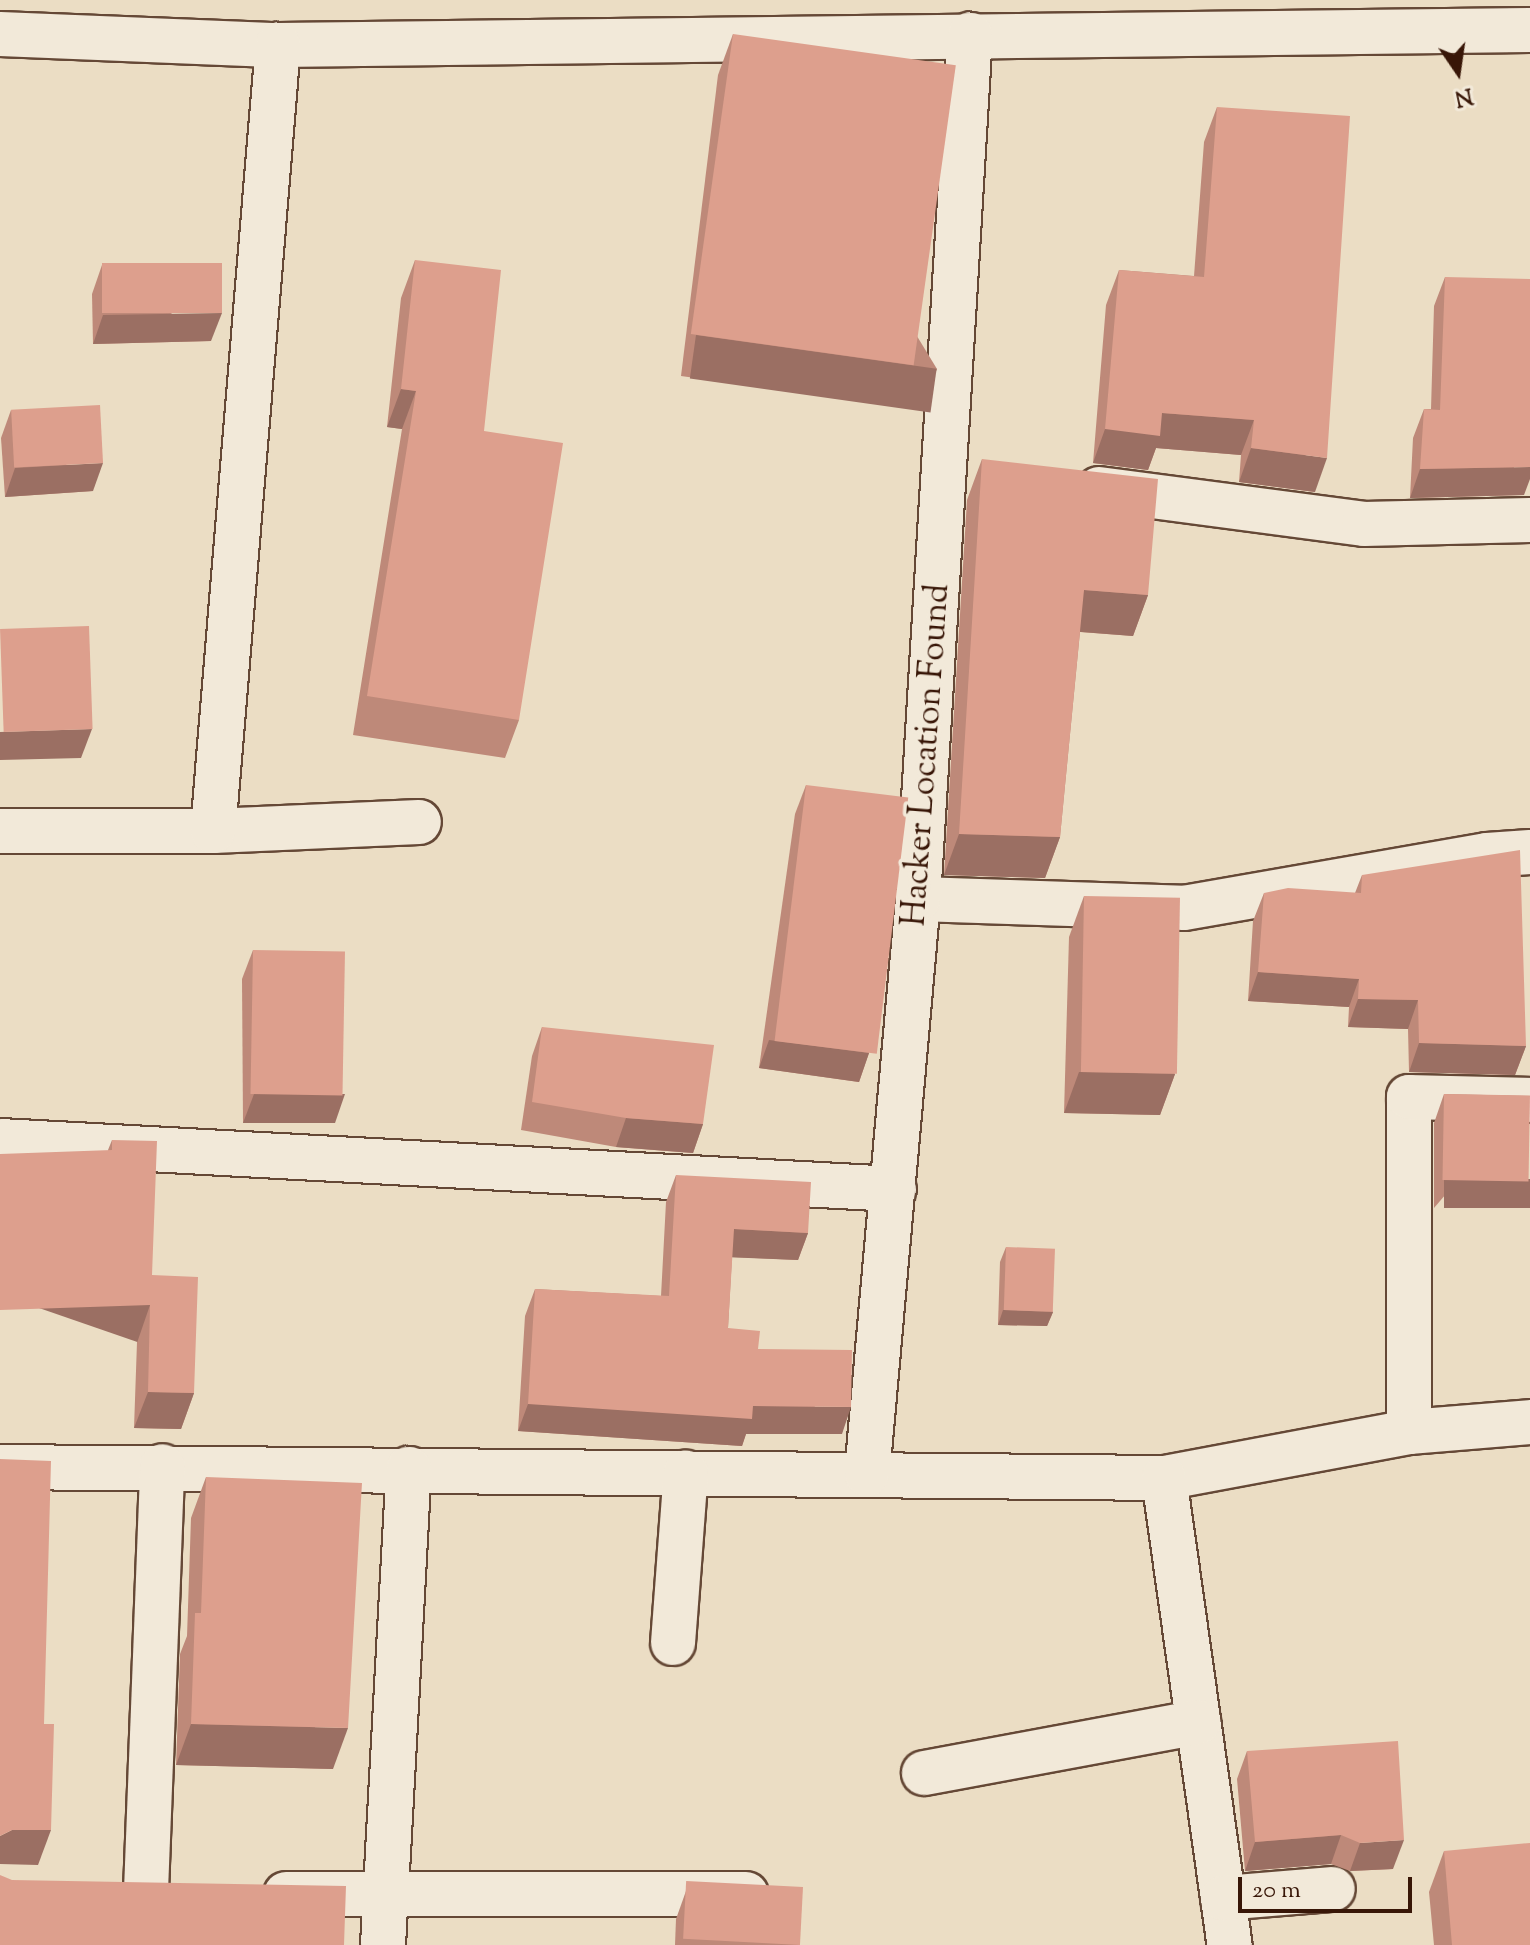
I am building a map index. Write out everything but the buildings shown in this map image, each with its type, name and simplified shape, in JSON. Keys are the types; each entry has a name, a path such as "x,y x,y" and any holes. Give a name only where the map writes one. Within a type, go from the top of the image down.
{"street":[{"path":"0,34 278,45 1530,30"},
{"name":"Hacker Location Found","path":"867,1474 918,899 962,471 970,35"},
{"path":"213,831 278,45"},
{"path":"1055,483 1364,524 1530,520"},
{"path":"0,831 213,831 419,822"},
{"path":"918,899 1184,908 1530,852"},
{"path":"1409,1432 1409,1097 1530,1100"},
{"path":"0,1141 894,1189"},
{"path":"0,1467 162,1466 1164,1478 1409,1432 1530,1422"},
{"path":"146,1891 162,1466"},
{"path":"383,1945 409,1469"},
{"path":"673,1643 686,1472"},
{"path":"1164,1478 1230,1945"},
{"path":"924,1773 1198,1722"},
{"path":"1223,1898 1333,1889"},
{"path":"102,1890 194,1892"},
{"path":"241,1893 384,1896 760,1894"}]}
